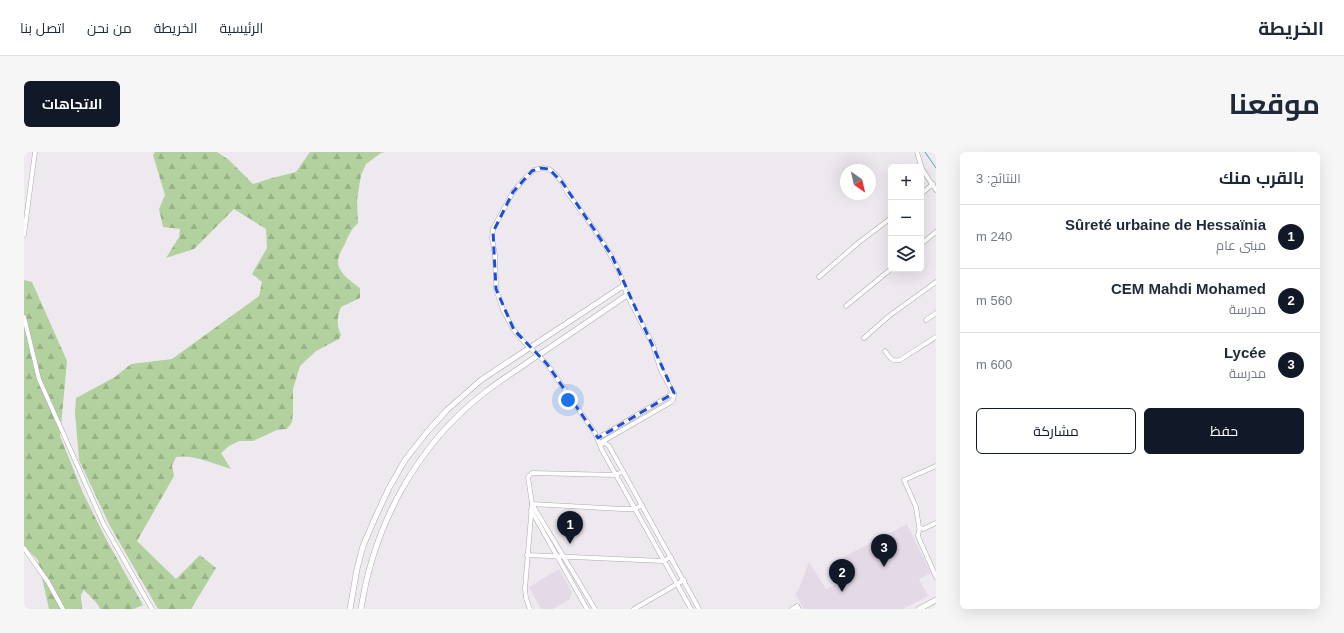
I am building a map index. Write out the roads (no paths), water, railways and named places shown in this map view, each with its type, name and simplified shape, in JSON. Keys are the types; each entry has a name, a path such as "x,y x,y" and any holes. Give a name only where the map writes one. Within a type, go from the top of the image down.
{"street":[{"path":"24,235 35,152"},
{"path":"917,152 922,169 936,190"},
{"path":"600,443 672,401 674,394 660,368 653,345 627,295 612,256 596,231 567,192 562,182 549,169 540,168 534,170 521,182 510,198 494,227 492,238 495,255 496,288 501,303 514,330 550,368 598,438 602,450 691,609"},
{"path":"924,191 932,184"},
{"path":"819,277 858,243 888,220"},
{"path":"924,242 936,232"},
{"path":"846,306 888,271"},
{"path":"864,338 889,316 936,282"},
{"path":"350,609 357,569 363,546 389,488 406,460 447,410 481,380 623,286"},
{"path":"361,609 367,575 390,511 419,462 438,436 484,392 627,295"},
{"path":"926,320 936,313"},
{"path":"24,317 39,379 103,523 152,609"},
{"path":"885,351 891,360 900,360 936,336"},
{"path":"598,438 674,394"},
{"path":"632,418 634,423"},
{"path":"600,443 605,443 608,445 699,609"},
{"path":"936,466 904,480 916,507 919,527 923,529 936,523"},
{"path":"530,609 524,589 532,508 528,477 532,473 616,475 623,471"},
{"path":"532,508 635,509 642,505"},
{"path":"532,508 557,557 587,609"},
{"path":"532,508 564,557 595,609"},
{"path":"919,530 918,536 936,577"},
{"path":"24,548 48,582 63,609"},
{"path":"527,555 663,561 671,557"},
{"path":"634,609 684,580"},
{"path":"919,609 930,606 936,600"},
{"path":"643,603 647,609"},
{"path":"792,609 797,606 799,609"}],"waterway":[{"path":"925,152 936,168"}],"place":[{"name":"Sûreté urbaine de Hessaïnia","path":"570,544"},
{"name":"Lycée","path":"884,567"},
{"name":"CEM Mahdi Mohamed","path":"842,592"}]}
